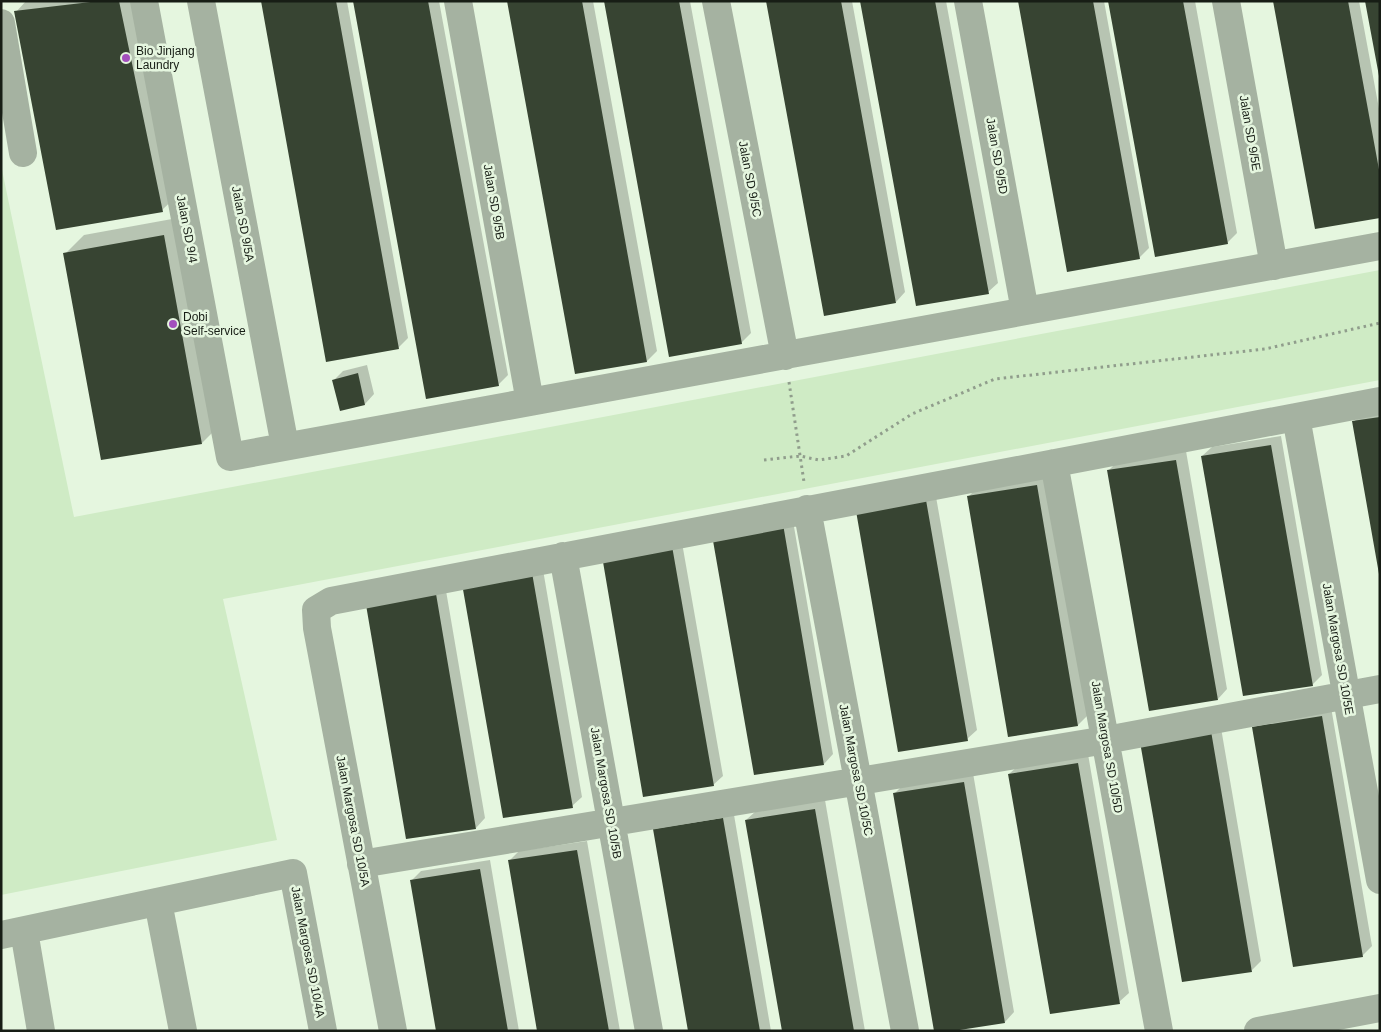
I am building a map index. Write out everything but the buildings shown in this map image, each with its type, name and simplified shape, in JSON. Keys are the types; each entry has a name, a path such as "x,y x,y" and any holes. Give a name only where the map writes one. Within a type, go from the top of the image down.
{"street":[{"name":"Jalan SD 9/4","path":"144,1 230,457 285,446"},
{"name":"Jalan SD 9/5A","path":"200,1 285,446"},
{"name":"Jalan SD 9/5B","path":"458,1 530,402"},
{"name":"Jalan SD 9/5C","path":"716,1 785,356"},
{"name":"Jalan SD 9/5D","path":"968,1 1025,311"},
{"name":"Jalan SD 9/5E","path":"1226,1 1274,266"},
{"path":"1,23 24,153"},
{"path":"285,446 1380,246"},
{"path":"563,556 1380,401"},
{"name":"Jalan Margosa SD 10/5E","path":"1296,417 1380,880"},
{"name":"Jalan Margosa SD 10/5D","path":"1054,463 1159,1031"},
{"name":"Jalan Margosa SD 10/5C","path":"807,510 905,1031"},
{"name":"Jalan Margosa SD 10/5A","path":"394,1031 317,628 316,610 331,601 563,556"},
{"name":"Jalan Margosa SD 10/5B","path":"563,556 649,1031"},
{"path":"361,864 1106,740 1380,689"},
{"name":"Jalan Margosa SD 10/4A","path":"158,902 293,873 323,1031"},
{"path":"41,1031 12,933 158,902 182,1031"},
{"path":"1258,1031 1380,1008"}],"path":[{"path":"764,460 800,456 819,460 846,456 912,414 995,379 1265,349 1380,322"},
{"path":"790,394 803,478"}],"green space":[{"path":"1,165 74,517 1380,270 1380,380 223,599 277,840 1,895"}],"place":[{"name":"Bio Jinjang Laundry","path":"126,58"},
{"name":"Dobi Self-service","path":"173,324"}]}
